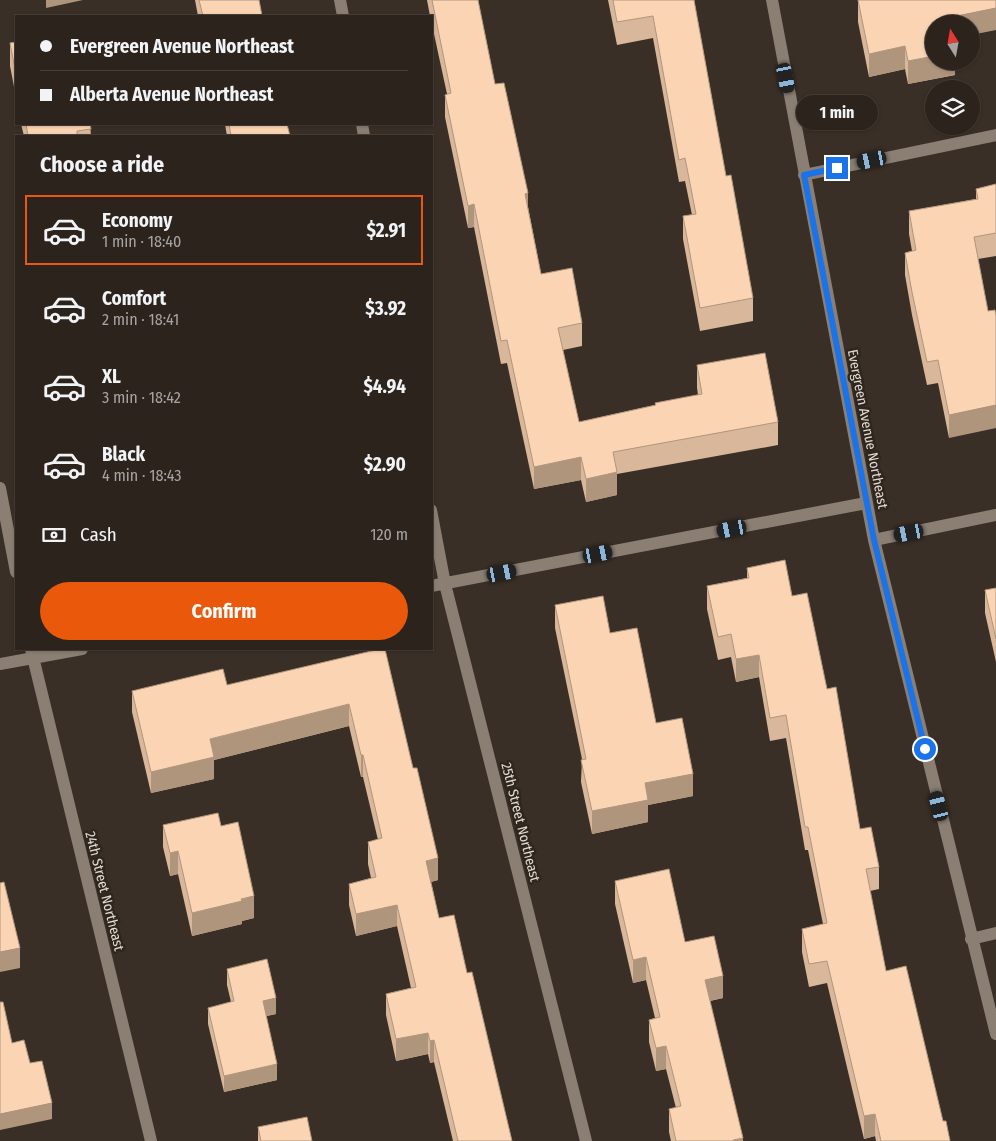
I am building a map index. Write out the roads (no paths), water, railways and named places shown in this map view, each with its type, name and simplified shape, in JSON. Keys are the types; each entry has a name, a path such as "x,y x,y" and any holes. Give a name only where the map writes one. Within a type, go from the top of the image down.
{"street":[{"path":"340,0 343,15"},
{"name":"Evergreen Avenue Northeast","path":"772,0 874,540 996,1034"},
{"path":"804,175 996,135"},
{"path":"0,488 15,567"},
{"path":"433,586 866,503"},
{"path":"874,540 996,515"},
{"name":"25th Street Northeast","path":"433,521 445,584 586,1141"},
{"path":"0,664 32,653 70,650"},
{"name":"24th Street Northeast","path":"32,653 151,1141"},
{"path":"971,938 996,933"}]}
